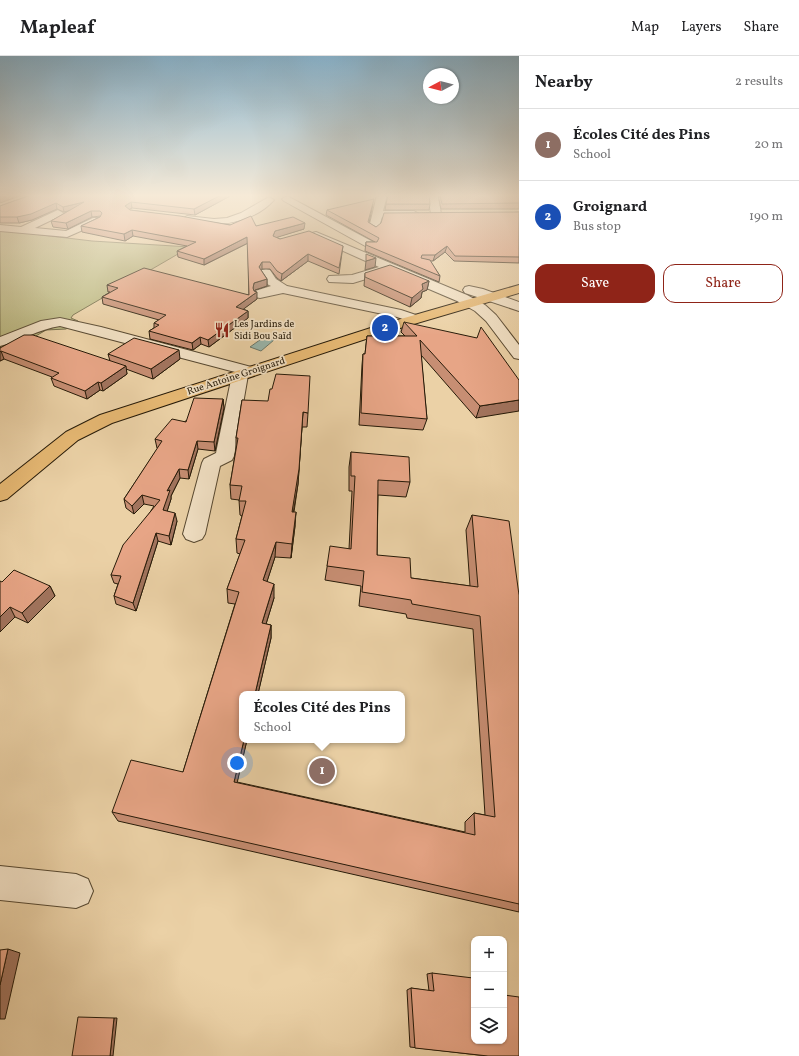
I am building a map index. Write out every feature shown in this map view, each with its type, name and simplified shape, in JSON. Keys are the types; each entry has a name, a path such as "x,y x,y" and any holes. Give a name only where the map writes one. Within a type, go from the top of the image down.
{"main road":[{"name":"Rue Antoine Groignard","path":"0,494 72,436 106,419 414,319 477,297 519,289"}],"street":[{"path":"331,242 462,298 477,297"},
{"path":"366,242 380,250"},
{"path":"332,279 353,279 390,268"},
{"path":"266,273 271,281 283,289"},
{"path":"430,273 477,297 519,307"},
{"path":"260,294 272,290 283,289 401,314 414,319"},
{"path":"477,297 480,308 491,318 519,355"},
{"path":"0,342 14,338 46,324 60,322 104,332 245,373 225,456 211,463 194,534"},
{"path":"0,883 76,891"}],"shaded area":[{"path":"0,242 103,242 190,247 73,315 71,318 78,321 66,329 46,330 0,357"}],"water":[{"path":"264,337 274,340 261,351 250,347"}],"building":[{"path":"194,242 238,242 204,259 177,251 196,242"},
{"path":"247,242 333,242 343,246 339,268 308,254 282,274 277,271 270,262 262,262 259,267 267,279 254,283 254,291 257,292 236,307 248,311 208,340 200,337 192,343 149,331 159,325 154,323 166,315 102,297 118,288 107,285 144,268 249,295"},
{"path":"366,242 519,242 519,257 455,256 447,246 435,255 422,255 421,258 430,260 440,276 366,245"},
{"path":"366,254 376,258 366,261"},
{"path":"390,265 429,281 422,284 423,289 412,298 365,277 365,273"},
{"path":"404,322 477,338 481,327 519,380 519,400 480,406 420,340 427,419 361,413 363,354 365,354 367,336 417,336"},
{"path":"24,335 33,335 126,366 101,383 98,382 85,391 51,378 59,373 1,351 0,352 0,348"},
{"path":"134,338 179,350 151,369 108,354"},
{"path":"276,374 310,376 308,413 303,412 299,469 292,512 296,512 292,544 276,542 263,580 274,584 262,623 271,625 256,691 239,691 239,743 243,743 234,782 475,835 474,813 495,817 480,616 412,604 411,600 362,592 364,571 327,566 330,546 351,549 355,476 351,476 351,452 409,457 410,482 378,480 377,555 410,558 411,578 478,587 472,515 509,521 519,595 519,904 112,812 131,760 183,772 239,592 227,589 245,540 236,539 246,501 239,501 242,486 230,485 238,438 236,438 242,400 268,401 270,389 272,389"},
{"path":"194,398 223,399 214,442 197,441 188,470 179,469 167,491 170,490 163,510 175,513 169,536 156,533 133,603 114,596 121,576 111,575 123,545 160,500 142,495 132,506 124,499 162,441 155,439 172,419 186,422"},
{"path":"14,570 50,586 22,613 10,607 0,617 0,581 2,582"},
{"path":"8,949 0,985 0,950"},
{"path":"432,973 471,978 471,1044 507,1044 507,995 519,997 519,1056 488,1056 415,1048 411,988 434,991"},
{"path":"78,1017 114,1018 110,1056 72,1056"}],"place":[{"name":"Groignard","path":"385,328"},
{"name":"Les Jardins de Sidi Bou Saïd","path":"222,330"},
{"name":"Écoles Cité des Pins","path":"322,771"}]}
